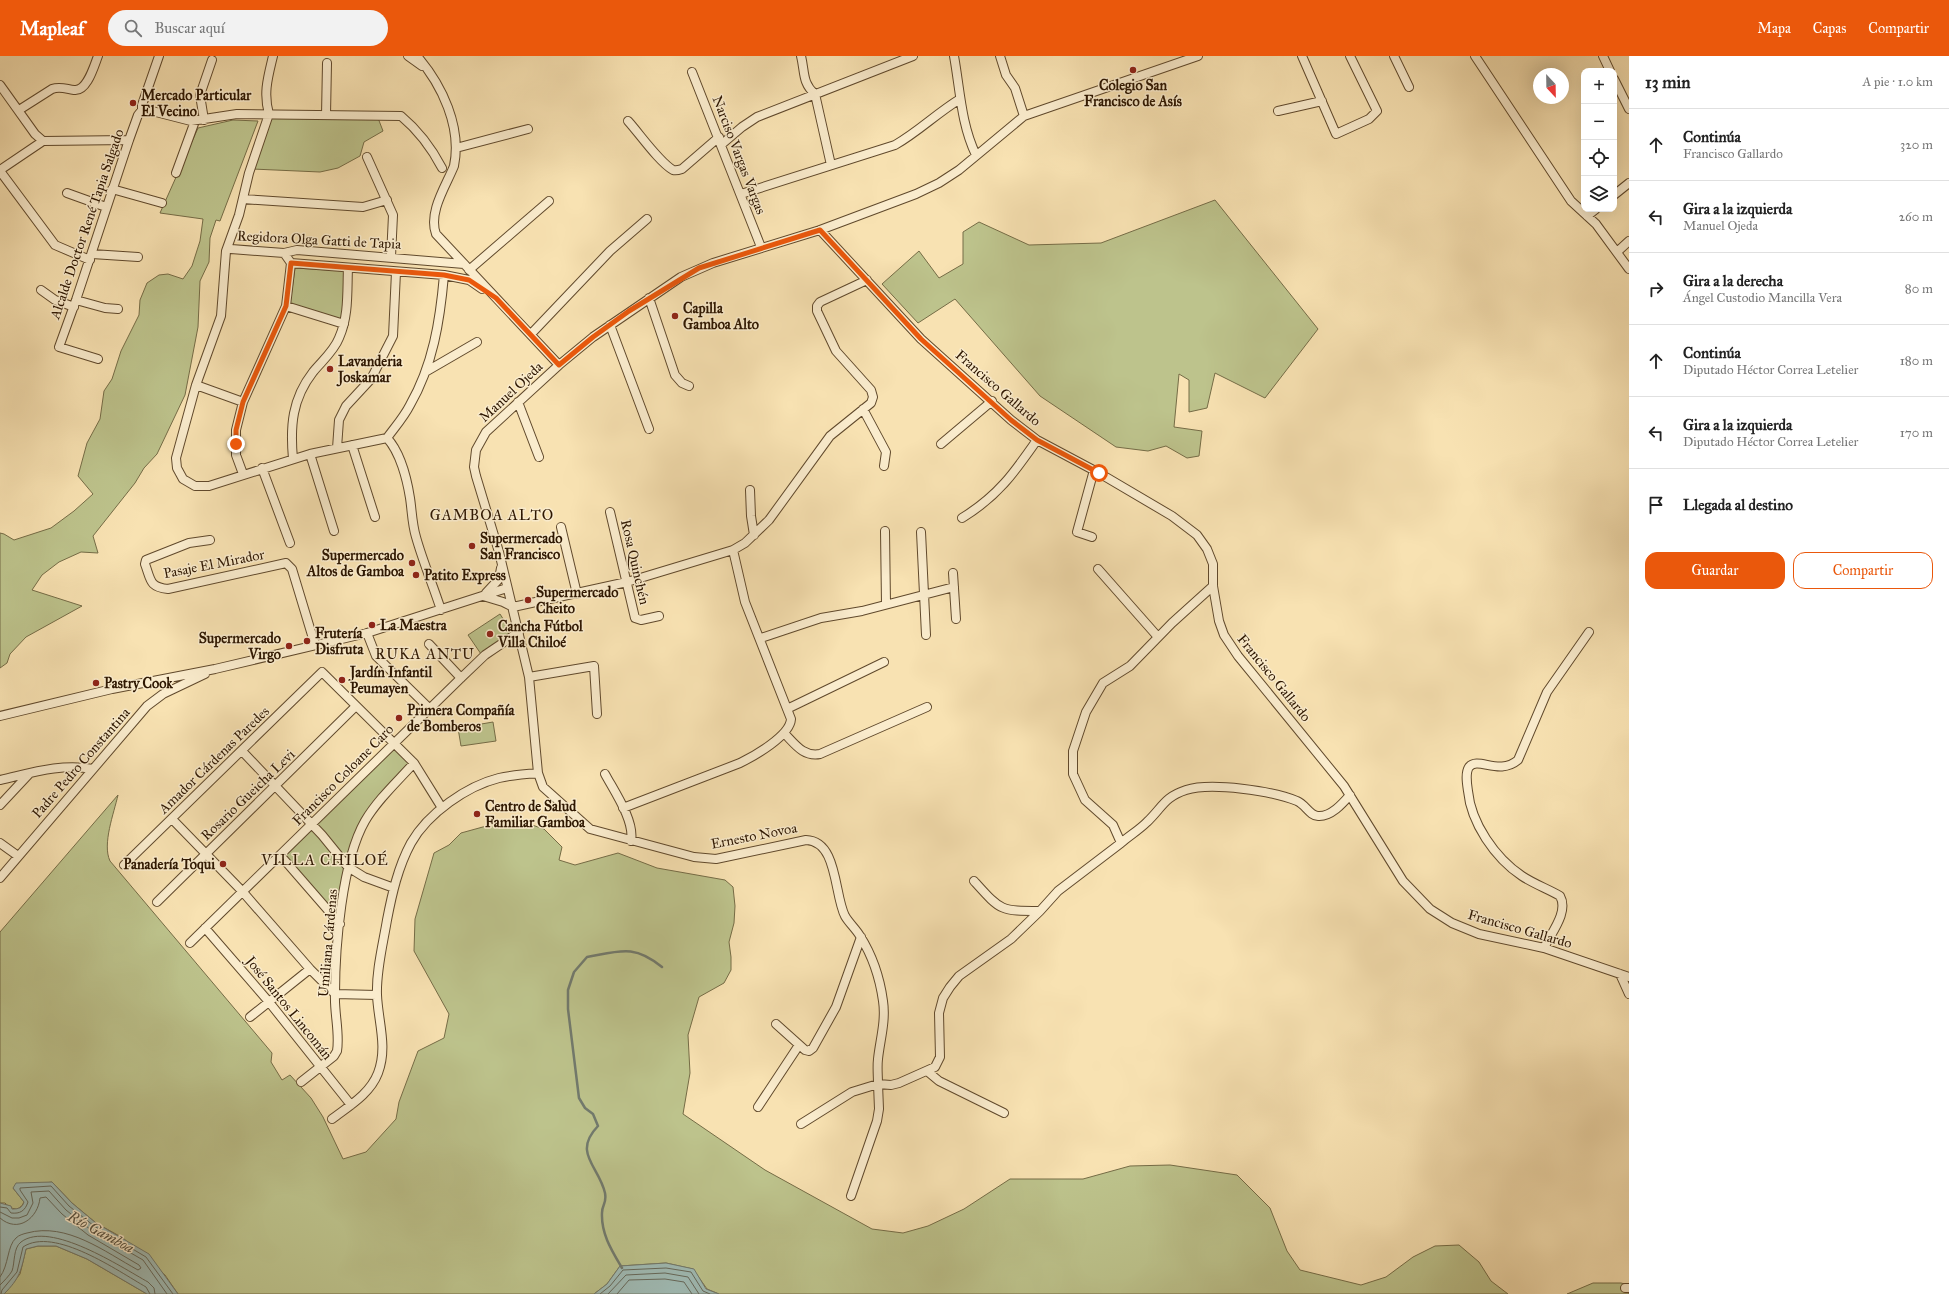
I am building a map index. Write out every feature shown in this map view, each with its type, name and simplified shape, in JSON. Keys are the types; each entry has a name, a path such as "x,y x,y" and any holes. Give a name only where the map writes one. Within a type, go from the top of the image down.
{"street":[{"path":"19,110 38,96 52,89 58,87 77,91 82,88 87,81 98,56"},
{"name":"Alcalde Doctor René Tapia Salgado","path":"98,359 59,348 91,257 129,140 138,115 142,110 142,106 159,56"},
{"path":"228,246 268,114 265,102 265,86 273,56"},
{"path":"408,56 422,66 428,79"},
{"path":"417,56 438,87 450,112 456,148 454,166 434,214 434,228 440,239 559,365"},
{"path":"801,56 805,80 808,88 815,94 831,165"},
{"path":"628,120 659,156 673,170 678,171 720,141 758,117 913,56"},
{"path":"954,56 960,99 968,136 976,155"},
{"path":"1000,56 1006,75 1015,88 1024,116 1198,56"},
{"path":"1302,56 1336,134 1369,119 1376,111 1350,56"},
{"path":"1394,56 1409,87"},
{"path":"1475,56 1557,182 1571,201 1596,224 1629,269"},
{"path":"1603,56 1609,68"},
{"path":"204,120 200,95 212,60"},
{"path":"326,115 327,63"},
{"name":"Narciso Vargas Vargas","path":"692,72 761,247"},
{"path":"0,85 35,134 43,141"},
{"path":"1617,85 1629,109"},
{"path":"741,194 895,145 909,136 935,114 960,99"},
{"path":"1278,111 1322,101"},
{"path":"142,110 148,110 195,121 237,114 401,116 416,128 430,146 442,168"},
{"name":"Manuel Ojeda","path":"502,563 476,476 475,460 479,443 486,432 559,365 610,325 649,298 699,268 761,247 820,230 916,194 939,183 1024,116"},
{"path":"176,173 195,121"},
{"path":"456,148 528,128"},
{"path":"129,140 43,141 0,171 55,245 91,257 138,257"},
{"path":"367,157 393,215 391,257"},
{"path":"1617,193 1629,184"},
{"path":"112,189 162,203"},
{"path":"67,193 106,207"},
{"path":"243,199 363,207 387,200"},
{"path":"466,267 549,201"},
{"path":"1587,216 1592,212"},
{"path":"531,334 610,251 647,219"},
{"name":"Francisco Gallardo","path":"820,230 921,339 992,401 1011,420 1037,440 1094,470 1172,516 1197,535 1207,549 1213,564 1213,586 1219,621 1224,635 1238,656 1350,795 1403,881 1430,909 1452,923 1479,934 1544,948 1629,977"},
{"path":"1617,252 1629,241"},
{"name":"Regidora Olga Gatti de Tapia","path":"242,474 208,486 195,486 182,480 176,464 176,458 196,385 221,316 224,270 228,246 231,249 284,253 297,250 391,257 466,267"},
{"path":"284,253 291,263 286,306 243,402 236,430 236,456 242,474 310,454 387,438 410,406 427,371 440,317 444,275"},
{"path":"291,263 444,275 469,280 496,298"},
{"path":"293,459 291,425 297,402 310,376 334,347 344,324 348,268"},
{"path":"337,448 339,420 346,406 371,379 393,336 396,272"},
{"path":"483,596 503,602 512,607 577,594 627,582 733,550 754,535 779,506 830,436 871,403 874,397 871,390 836,351 817,311 817,306 820,302 867,280"},
{"path":"41,290 55,300 118,309"},
{"path":"649,298 675,375 682,383 688,386"},
{"path":"286,306 344,324"},
{"path":"610,325 649,429"},
{"path":"427,371 477,342"},
{"path":"196,385 243,402"},
{"path":"941,444 992,401"},
{"path":"518,402 539,457"},
{"path":"863,409 886,452 884,466"},
{"path":"387,438 394,449 403,473 410,498 412,522 416,537 441,610"},
{"path":"962,518 988,501 1002,488 1037,440"},
{"path":"352,445 375,517"},
{"path":"310,454 334,531"},
{"path":"262,468 290,543"},
{"path":"1092,537 1077,532 1094,470"},
{"path":"750,490 751,516 754,535"},
{"name":"Rosa Quinchén","path":"610,512 635,618 641,620 659,616"},
{"path":"561,527 577,594"},
{"path":"886,531 886,604"},
{"path":"921,532 926,635"},
{"name":"Pasaje El Mirador","path":"210,540 189,543 146,560 145,564 153,585 157,588 168,589 286,563 292,569 315,645"},
{"path":"623,808 740,763 758,754 784,733 791,723 761,638 745,602 733,550"},
{"path":"483,596 499,579 502,563"},
{"name":"Ernesto Novoa","path":"502,563 529,677 538,773 540,781 547,791 590,829 631,841 661,847 694,857 716,859 812,840 820,845 832,866 845,916 861,936 876,970 884,1002 882,1040 878,1060 879,1109 851,1196"},
{"path":"1098,569 1158,637"},
{"path":"953,572 956,619"},
{"path":"1121,843 1113,825 1085,800 1073,774 1073,751 1086,712 1103,683 1130,666 1158,637 1213,586"},
{"path":"761,638 821,618 862,611 954,587"},
{"path":"0,716 112,689 215,669 367,633 508,588"},
{"name":"Francisco Coloane Caro","path":"190,943 460,678 485,655 519,632"},
{"path":"1544,948 1563,911 1564,902 1560,896 1522,876 1496,852 1475,822 1469,804 1466,777 1468,768 1472,764 1478,763 1503,768 1512,766 1518,760 1547,692 1589,632"},
{"path":"367,633 376,656 429,708"},
{"path":"429,644 460,678"},
{"path":"787,709 884,662"},
{"path":"529,677 594,666 597,714"},
{"name":"Padre Pedro Constantina","path":"0,878 154,700 169,690 215,669"},
{"name":"Amador Cárdenas Paredes","path":"124,865 322,672 356,706"},
{"path":"356,706 414,763 442,808"},
{"name":"Rosario Gueicha Levi","path":"157,902 277,786 356,706"},
{"path":"784,733 804,753 813,755 820,754 926,707"},
{"path":"242,751 312,824 348,867 364,877 394,888"},
{"name":"Umiliana Cárdenas","path":"301,1082 337,1052 335,994 340,924 348,867 361,830 371,811 414,763"},
{"path":"0,780 30,773 68,767 93,769"},
{"path":"0,805 30,773"},
{"path":"332,1119 364,1094 372,1083 382,1062 383,1047 377,995 380,961 394,888 412,841 442,808 466,791 480,784 499,778 538,773"},
{"path":"605,774 632,829 631,841"},
{"path":"801,1124 852,1092 878,1084 899,1083 935,1067 939,1062 939,1013 944,998 958,976 1011,939 1062,888 1148,822 1169,797 1193,788 1249,790 1280,796 1301,803 1313,815 1320,817 1339,807 1350,795"},
{"path":"172,819 242,891 310,969 335,994 377,995"},
{"path":"0,843 18,856"},
{"path":"280,856 340,924"},
{"path":"974,881 1000,908 1011,911 1040,911"},
{"name":"José Santos Lincomán","path":"205,928 269,1002 350,1105"},
{"path":"776,1024 799,1045 808,1051 819,1041 836,1007 861,936"},
{"path":"250,1017 310,969"},
{"path":"1620,974 1629,994"},
{"path":"758,1107 799,1045"},
{"path":"927,1071 939,1081 1004,1113"}],"green space":[{"path":"270,116 378,118 383,131 364,142 360,156 338,168 320,172 252,169"},
{"path":"233,120 258,121 220,221 216,220 210,238 209,262 200,281 198,327 185,395 157,454 144,468 135,483 93,536 98,553 81,552 59,562 42,575 32,590 82,606 26,637 10,654 7,663 0,668 0,533 14,540 51,528 74,511 93,494 78,476 87,443 100,419 104,391 112,379 121,351 139,315 140,300 147,283 159,275 168,274 183,279 192,266 200,241 203,219 160,213 198,128"},
{"path":"1215,200 1318,329 1265,398 1215,373 1207,408 1189,412 1189,380 1179,374 1174,427 1202,431 1199,456 1187,458 1166,446 1148,451 1116,447 1040,396 955,299 918,323 882,284 919,251 939,278 963,264 963,232 979,222 1029,245 1101,243"},
{"path":"295,268 346,271 342,321 290,304"},
{"name":"Cancha Fútbol Villa Chiloé","path":"500,614 512,633 481,654 468,635"},
{"path":"493,722 496,741 461,746 458,728"},
{"path":"394,745 412,763 358,831 339,921 281,856"},
{"path":"118,795 108,837 107,846 110,861 272,1053 271,1062 282,1080 290,1075 311,1098 323,1117 343,1159 366,1152 396,1119 399,1102 418,1051 444,1038 449,1014 414,951 415,919 434,853 449,845 461,833 490,825 517,820 544,829 562,847 559,860 575,865 618,853 657,868 725,880 733,887 735,906 734,923 729,942 731,970 724,983 699,997 688,1035 690,1073 683,1114 765,1170 872,1229 903,1233 928,1226 964,1209 1010,1179 1083,1179 1130,1166 1170,1165 1237,1175 1270,1208 1287,1251 1300,1270 1361,1285 1386,1277 1413,1257 1435,1246 1459,1245 1479,1262 1491,1281 1508,1294 719,1294 707,1289 693,1269 666,1263 620,1266 607,1284 594,1294 178,1294 165,1275 123,1238 96,1223 72,1203 52,1182 13,1188 24,1202 18,1209 10,1207 5,1203 0,1203 0,932"},
{"path":"38,1246 56,1246 87,1259 147,1294 4,1294 20,1274 26,1249"},
{"path":"1593,1283 1621,1283 1629,1285 1629,1294 1567,1294"}],"water":[{"name":"Río Gamboa","path":"52,1182 72,1203 96,1223 149,1254 178,1294 147,1294 87,1259 56,1246 38,1246 26,1249 17,1279 4,1294 0,1294 0,1203 11,1206 12,1209 22,1206 24,1202 13,1188 16,1183"},
{"path":"666,1263 694,1269 706,1289 719,1294 594,1294 607,1284 620,1266"}],"waterway":[{"path":"622,1268 605,1235 602,1221 605,1193 602,1183 587,1152 587,1144 598,1126 593,1114 585,1108 579,1098 568,1009 568,990 574,972 587,957 618,951 635,952 643,955 662,967"}],"place":[{"name":"Colegio San Francisco de Asís","path":"1133,70"},
{"name":"Mercado Particular El Vecino","path":"133,103"},
{"name":"Capilla Gamboa Alto","path":"675,316"},
{"name":"Lavanderia Joskamar","path":"330,369"},
{"name":"Supermercado San Francisco","path":"472,546"},
{"name":"Supermercado Altos de Gamboa","path":"412,563"},
{"name":"Patito Express","path":"416,575"},
{"name":"Supermercado Cheito","path":"528,600"},
{"name":"La Maestra","path":"372,625"},
{"name":"Cancha Fútbol Villa Chiloé","path":"490,634"},
{"name":"Frutería Disfruta","path":"307,641"},
{"name":"Supermercado Virgo","path":"289,646"},
{"name":"Jardín Infantil Peumayen","path":"342,680"},
{"name":"Pastry Cook","path":"96,683"},
{"name":"Primera Compañía de Bomberos","path":"399,718"},
{"name":"Centro de Salud Familiar Gamboa","path":"477,814"},
{"name":"Panadería Toqui","path":"223,864"}],"district":[{"name":"GAMBOA ALTO","path":"492,515"},
{"name":"RUKA ANTU","path":"425,654"},
{"name":"VILLA CHILOÉ","path":"325,860"}],"route":[{"path":"236,444 236,430 243,402 286,306 291,263 323,267 444,275 469,280 496,298 559,365 593,337 629,311 682,277 699,268 761,247 820,230 832,240 895,313 921,339 951,364 1011,420 1037,440 1099,473"}]}
